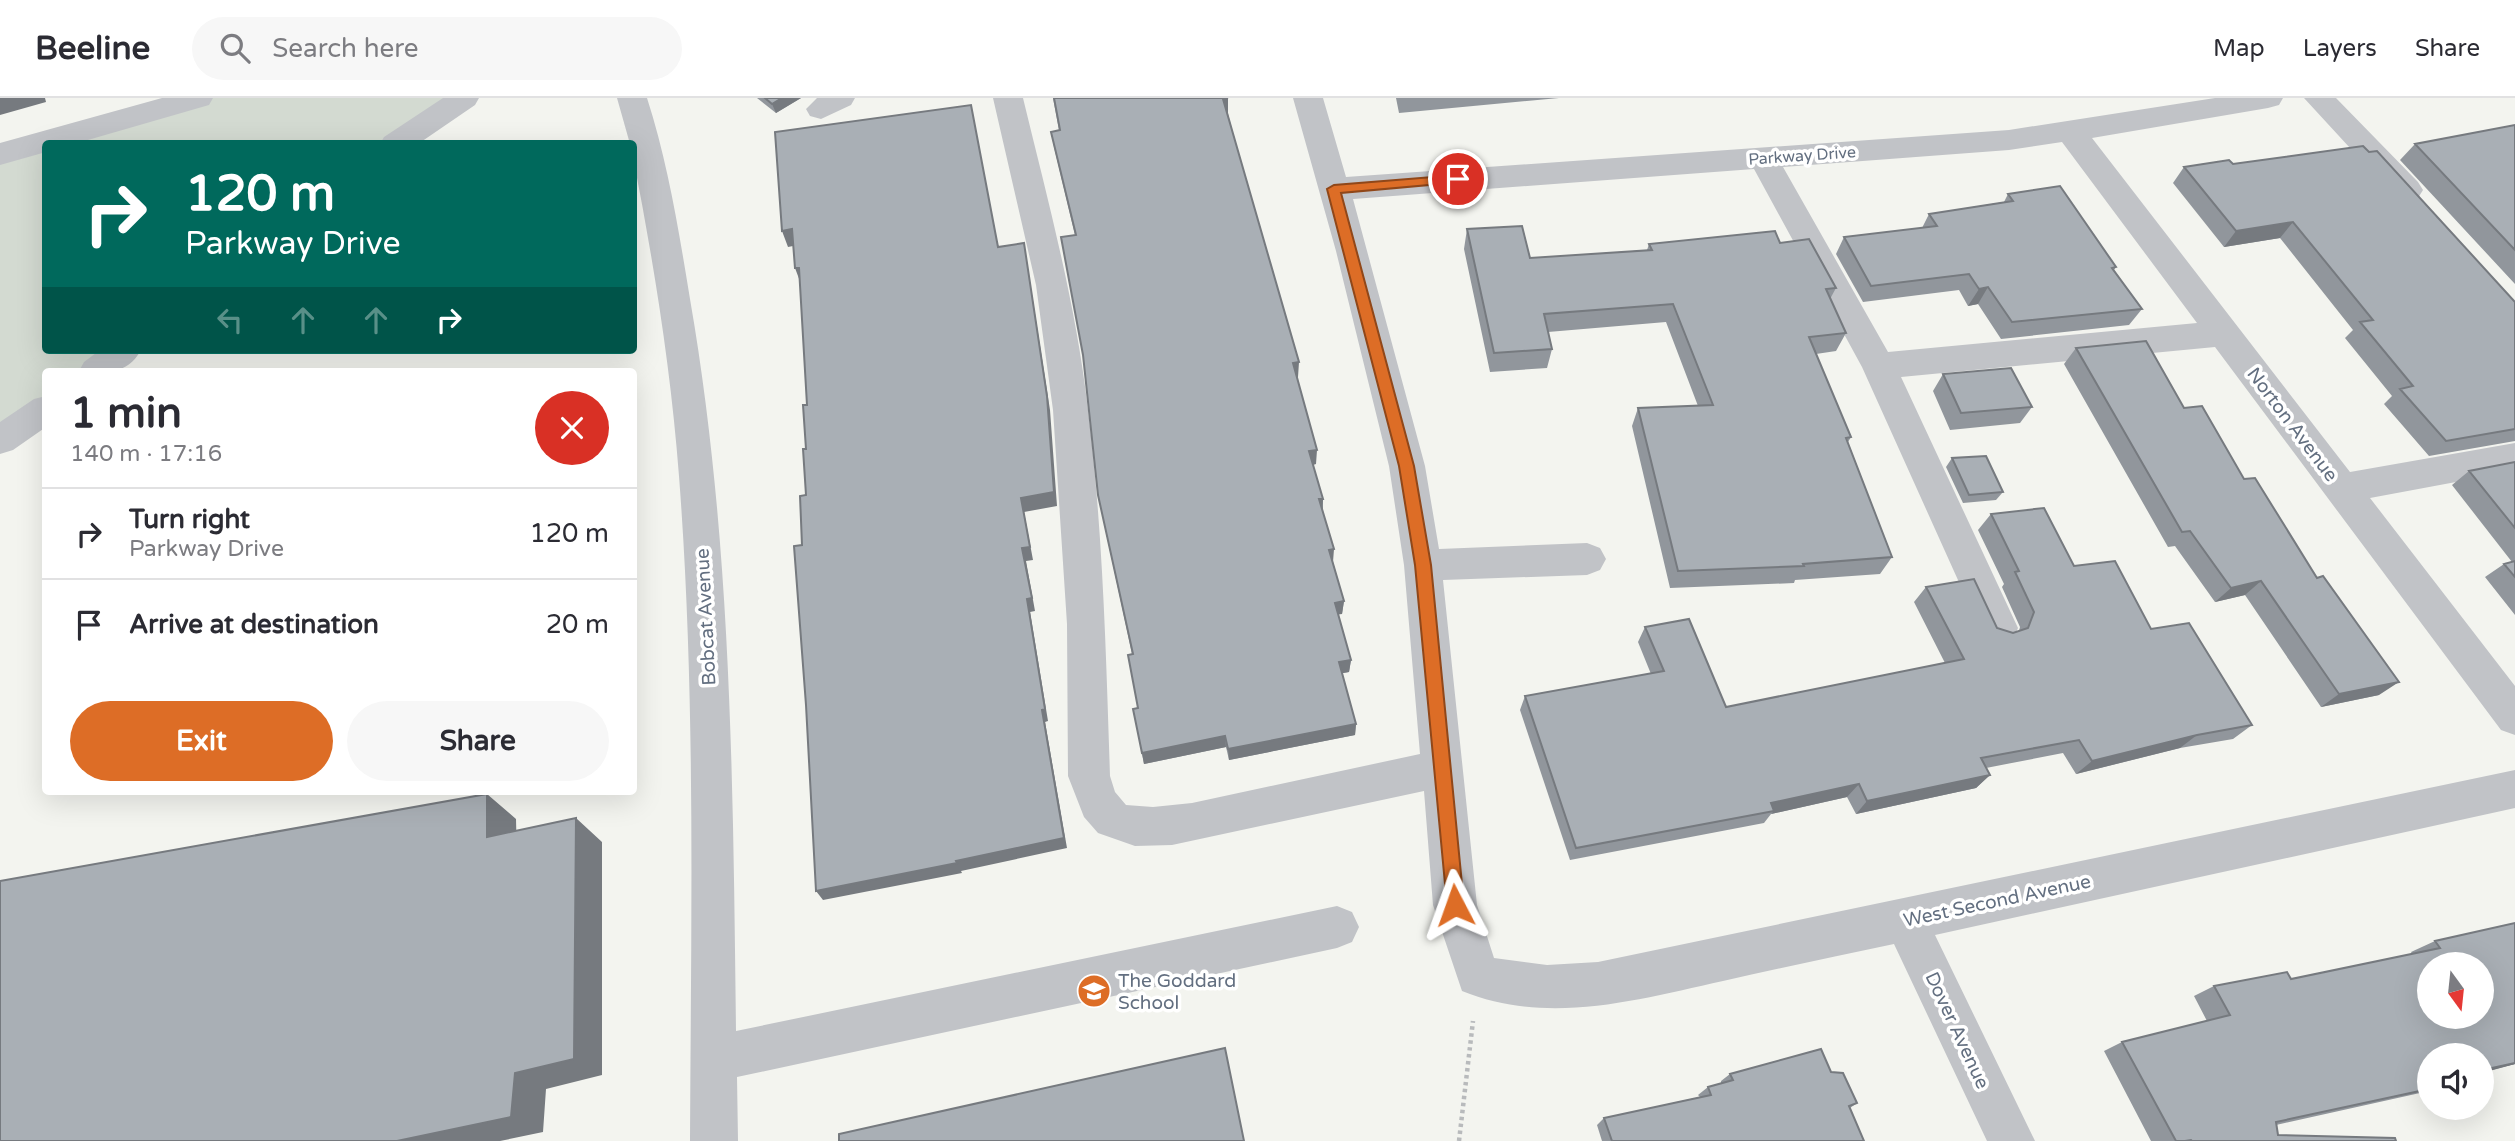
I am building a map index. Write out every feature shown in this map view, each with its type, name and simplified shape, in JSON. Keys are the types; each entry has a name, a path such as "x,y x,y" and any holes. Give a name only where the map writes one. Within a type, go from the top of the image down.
{"street":[{"path":"50,140 198,98"},
{"path":"401,140 464,98"},
{"name":"Bobcat Avenue","path":"632,98 657,208 684,355 700,521 710,712 714,1141"},
{"path":"1008,98 1052,285 1071,410 1086,624 1088,776 1097,800 1106,814 1118,823 1146,828 1443,768"},
{"path":"1308,98 1407,466 1423,565 1455,905 1478,975"},
{"name":"Parkway Drive","path":"1334,189 2009,140 2267,98"},
{"path":"2319,98 2429,213"},
{"name":"Norton Avenue","path":"2071,132 2515,717"},
{"path":"0,154 42,142"},
{"path":"1763,158 1879,366 1999,628"},
{"path":"1879,366 2224,333"},
{"path":"100,368 119,354"},
{"path":"0,440 42,412"},
{"path":"2341,488 2515,457"},
{"path":"1423,565 1587,559"},
{"name":"West Second Avenue","path":"1478,975 1508,985 1551,989 1617,982 2515,789"},
{"name":"Dover Avenue","path":"1905,919 2011,1141"},
{"path":"713,1059 1337,927"}],"path":[{"path":"1458,1141 1478,975"}],"shaded area":[{"path":"198,98 464,98 400,140 50,140"},
{"path":"42,142 42,354 119,354 100,368 42,368 42,411 0,440 0,154"}],"building":[{"path":"765,98 782,98 772,104"},
{"path":"1054,98 1228,98 1223,99 1299,362 1293,363 1317,450 1309,451 1323,499 1319,499 1334,549 1329,550 1344,601 1335,603 1351,660 1339,662 1356,724 1228,749 1225,736 1142,753 1133,709 1138,708 1128,655 1133,654 1098,495 1083,355 1061,237 1076,235 1051,132 1060,130"},
{"path":"971,105 998,247 1024,243 1047,396 1054,492 1021,498 1030,547 1022,548 1032,598 1027,599 1045,709 1042,710 1064,838 816,891 794,546 802,545 800,496 806,495 803,405 807,405 799,268 795,268 792,229 782,231 775,132"},
{"path":"2515,125 2515,250 2415,144"},
{"path":"2363,146 2369,152 2377,151 2515,302 2515,429 2446,441 2400,389 2413,386 2360,322 2373,320 2293,222 2236,231 2184,167 2229,160 2233,164"},
{"path":"2060,186 2116,267 2112,268 2142,309 2012,322 1988,287 1979,289 1969,274 1871,286 1844,237 1937,226 1929,214 2013,201 2008,194"},
{"path":"1522,226 1530,258 1652,250 1649,244 1775,231 1780,243 1809,239 1836,288 1826,289 1846,333 1809,337 1851,437 1846,438 1892,557 1803,564 1804,566 1678,571 1638,408 1713,405 1673,304 1544,314 1552,349 1494,353 1467,229"},
{"path":"2146,341 2184,408 2202,406 2244,479 2255,478 2317,578 2323,576 2399,682 2339,694 2261,581 2231,588 2190,531 2182,532 2076,348"},
{"path":"2011,368 2032,407 1961,413 1943,374"},
{"path":"1986,456 2003,492 1969,495 1952,458"},
{"path":"2515,462 2515,528 2469,471"},
{"path":"2044,508 2074,566 2115,561 2151,629 2189,623 2252,725 2197,735 2092,761 2079,740 1981,758 1990,775 1867,801 1859,784 1771,803 1774,811 1576,848 1525,696 1664,671 1645,627 1689,619 1726,707 1964,659 1926,587 1974,579 1997,628 2013,633 2028,628 2034,612 2015,572 2019,571 1991,514"},
{"path":"2515,561 2515,577 2504,564"},
{"path":"481,795 487,795 487,837 576,818 574,1059 515,1073 511,1117 397,1141 0,1141 0,881"},
{"path":"2515,923 2515,1063 2494,1068 2494,1043 2417,1043 2417,1092 2276,1122 2278,1135 2395,1138 2396,1141 2176,1141 2122,1042 2230,1015 2214,986 2287,972 2291,979 2417,953 2417,1029 2494,1029 2494,952 2421,952 2440,948 2435,941"},
{"path":"1225,1048 1244,1141 839,1141 839,1134"},
{"path":"1821,1049 1831,1072 1843,1073 1857,1103 1849,1106 1864,1141 1612,1141 1604,1118 1711,1095 1708,1087 1733,1080 1730,1074"}],"place":[{"name":"The Goddard School","path":"1094,991"}],"route":[{"path":"1455,905 1448,803 1423,565 1407,466 1334,189 1458,179"}]}
